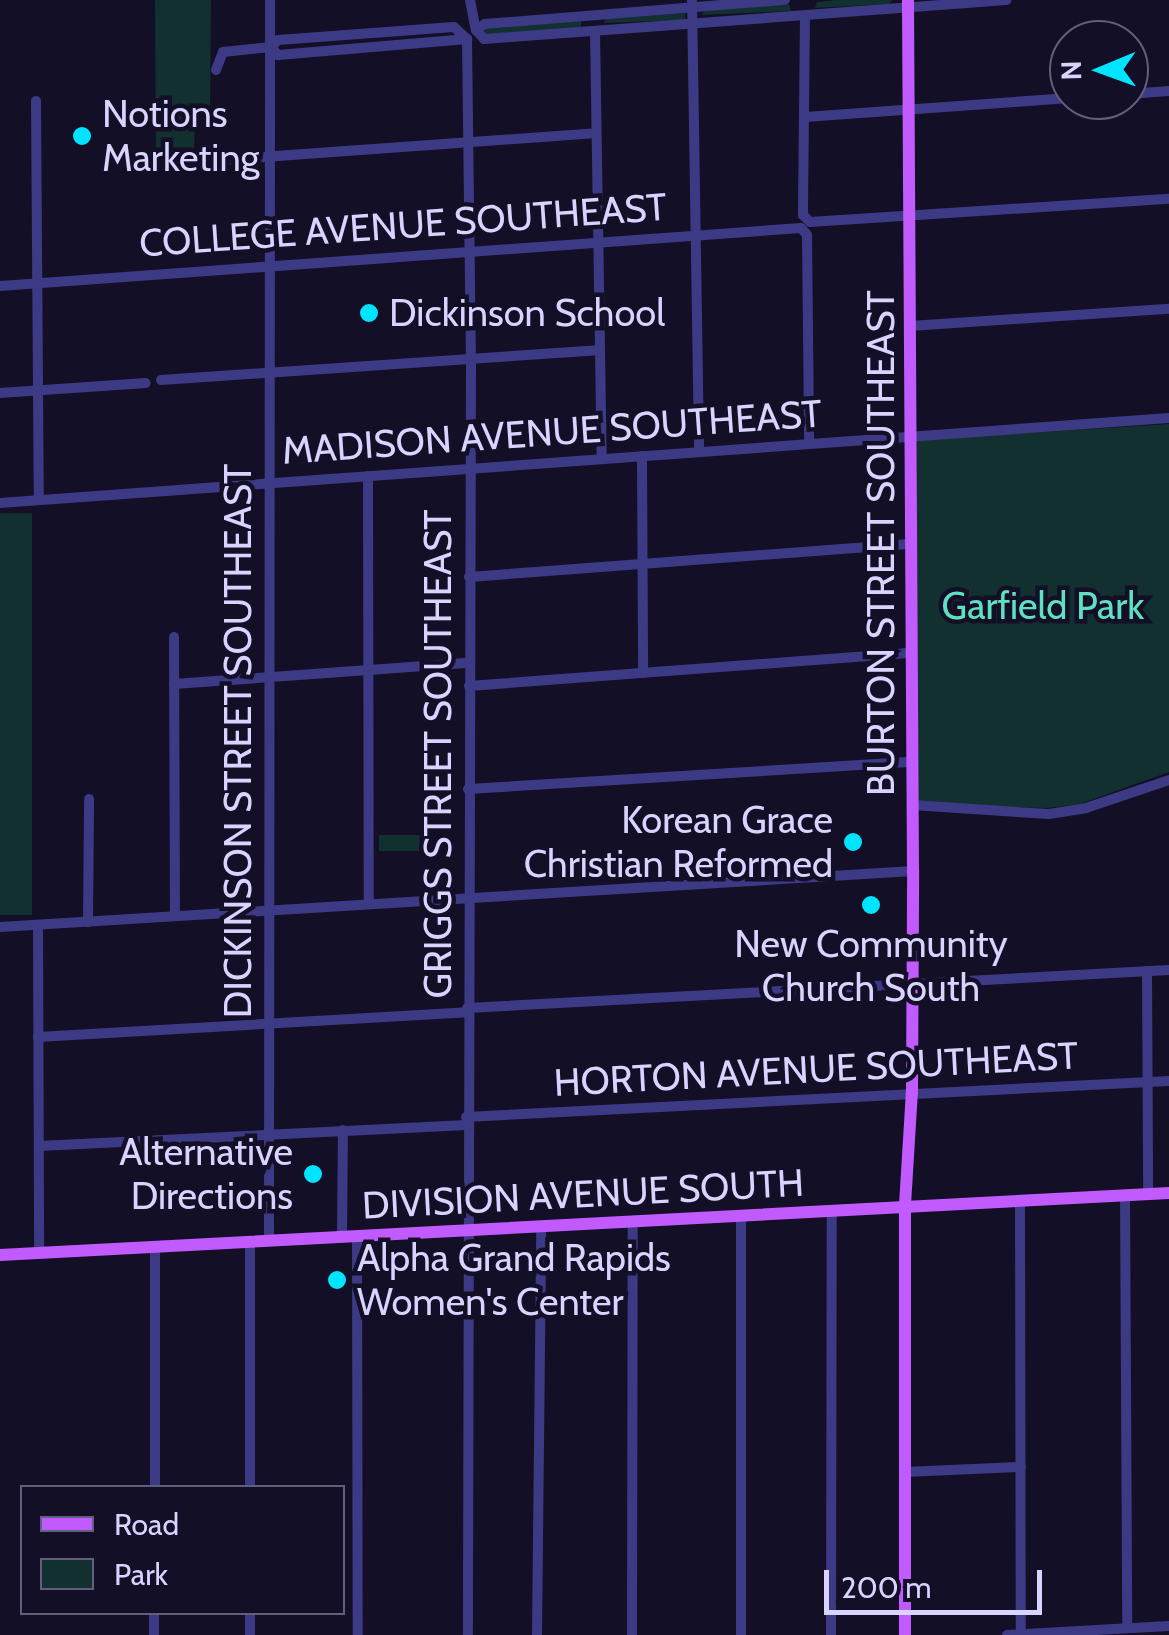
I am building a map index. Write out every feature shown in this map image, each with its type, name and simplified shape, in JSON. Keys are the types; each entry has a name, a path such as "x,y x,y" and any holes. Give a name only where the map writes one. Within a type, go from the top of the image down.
{"main road":[{"name":"BURTON STREET SOUTHEAST","path":"905,1635 906,1206 912,1092 909,4"},
{"name":"DIVISION AVENUE SOUTH","path":"0,1256 1169,1193"}],"street":[{"name":"DICKINSON STREET SOUTHEAST","path":"268,1241 270,0"},
{"name":"GRIGGS STREET SOUTHEAST","path":"468,1635 470,0"},
{"path":"471,34 485,24 692,4 785,0"},
{"path":"216,70 222,52 270,47 278,40 454,27 484,39 805,16 909,4 1006,0"},
{"path":"692,4 699,451"},
{"path":"805,16 803,215 815,224 1169,199"},
{"path":"595,31 602,459"},
{"path":"805,118 1049,99"},
{"path":"36,101 39,500"},
{"path":"180,163 596,133"},
{"name":"COLLEGE AVENUE SOUTHEAST","path":"0,286 697,233 800,230 809,443"},
{"path":"910,326 1169,308"},
{"path":"161,380 598,350"},
{"path":"0,393 146,383"},
{"name":"MADISON AVENUE SOUTHEAST","path":"0,503 1169,418"},
{"path":"642,456 643,673"},
{"path":"368,476 368,904"},
{"path":"469,577 912,544"},
{"path":"174,637 175,916"},
{"path":"469,686 912,653"},
{"path":"174,684 469,663"},
{"path":"468,789 912,762"},
{"path":"912,805 1048,814 1086,808 1169,780"},
{"path":"88,922 89,799"},
{"path":"0,927 912,870"},
{"path":"38,925 39,1254"},
{"path":"38,1037 912,982 1169,970"},
{"path":"1147,971 1148,1194"},
{"name":"HORTON AVENUE SOUTHEAST","path":"39,1146 268,1135 912,1092 1169,1081"},
{"path":"343,1130 358,1635"},
{"path":"1125,1196 1127,1628"},
{"path":"1020,1200 1022,1634"},
{"path":"831,1635 832,1210"},
{"path":"741,1215 741,1635"},
{"path":"632,1635 634,1221"},
{"path":"537,1635 541,1226"},
{"path":"250,1242 250,1485"},
{"path":"155,1247 155,1485"},
{"path":"905,1472 1021,1467"},
{"path":"1007,1635 1169,1626"}],"green space":[{"path":"155,0 211,0 210,116 195,117 194,155 156,157"},
{"path":"892,0 889,4 815,8 817,2"},
{"path":"789,4 791,11 701,15 705,11"},
{"path":"685,13 685,20 604,23 606,19"},
{"path":"581,21 581,28 484,34 486,29"},
{"name":"Garfield Park","path":"1169,424 1169,772 1080,804 1047,808 916,805 917,440"},
{"path":"0,513 32,513 32,915 0,915"},
{"path":"379,835 420,835 420,851 379,851"}],"place":[{"name":"Notions Marketing","path":"82,136"},
{"name":"Dickinson School","path":"369,313"},
{"name":"Korean Grace Christian Reformed","path":"853,842"},
{"name":"New Community Church South","path":"871,905"},
{"name":"Alternative Directions","path":"313,1174"},
{"name":"Alpha Grand Rapids Women's Center","path":"337,1280"}]}
